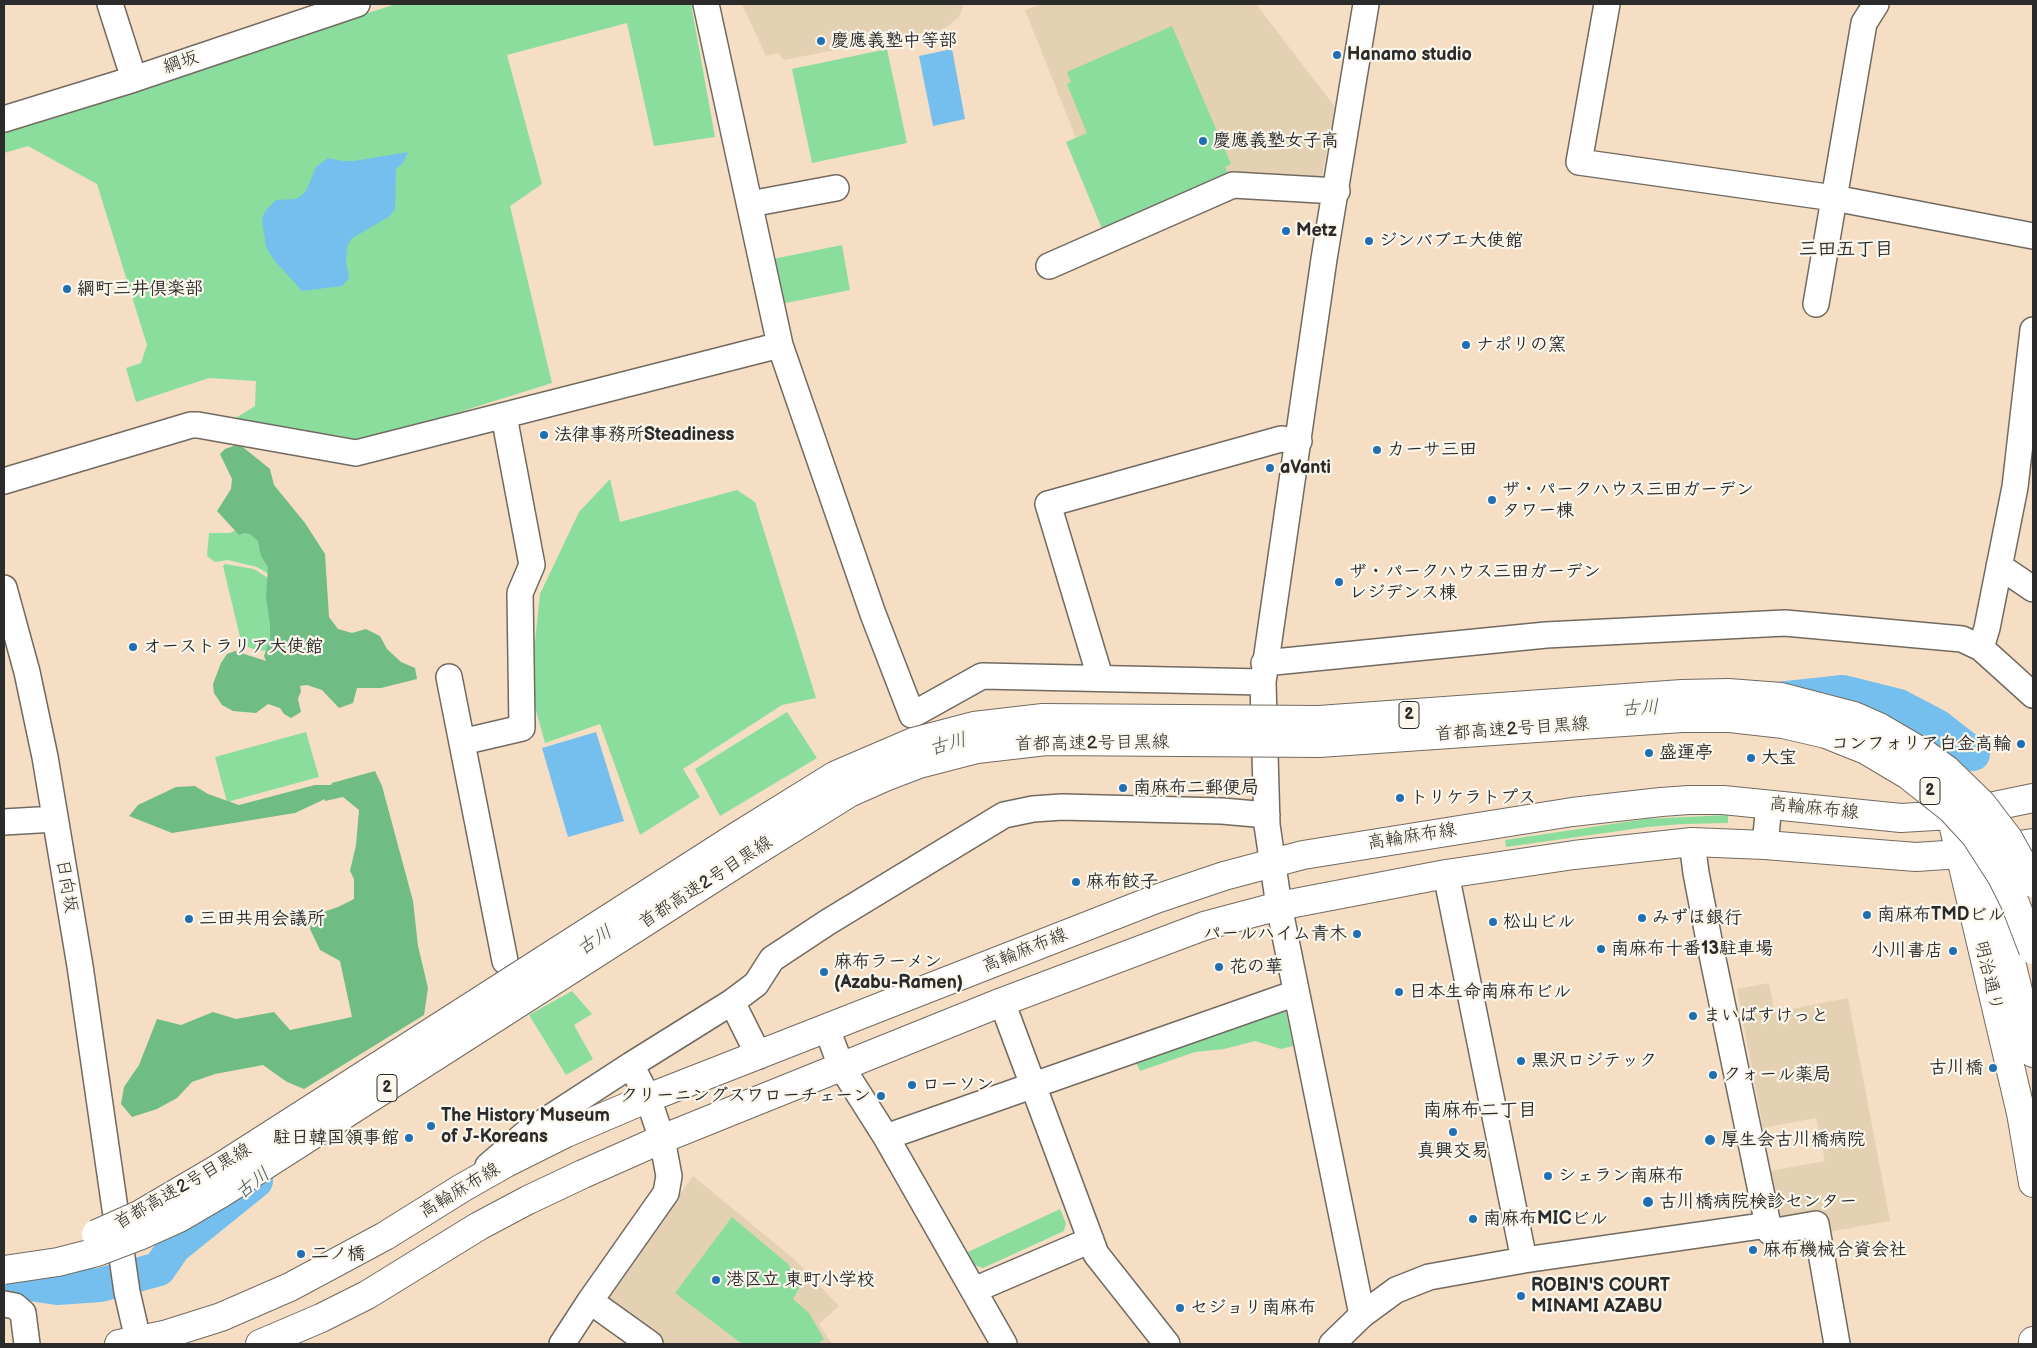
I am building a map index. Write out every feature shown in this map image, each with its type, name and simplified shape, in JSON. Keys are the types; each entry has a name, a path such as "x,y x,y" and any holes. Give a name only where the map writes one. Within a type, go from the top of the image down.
{"main road":[{"name":"首都高速2号目黒線","path":"4,1260 73,1244 112,1228 164,1201 227,1163 836,775 913,742 974,726 1043,718 1319,720 1682,694 1781,697 1854,716 1879,727 1925,754 1947,770 1982,804 2008,838 2033,883"},
{"name":"首都高速2号目黒線","path":"4,1270 58,1262 97,1252 179,1218 220,1194 740,861 842,798 885,777 919,764 986,748 1046,741 1319,743 1682,718 1754,720 1802,728 1847,741 1880,757 1908,775 1951,809 1975,836 2002,877 2019,912 2033,950"},
{"name":"高輪麻布線","path":"132,1343 221,1317 290,1287 386,1236 462,1188 566,1133 648,1098 1156,899 1200,883 1273,862 1398,839 1572,812 1689,800 1769,804 1900,818 1951,815 2033,798"},
{"name":"明治通り","path":"1951,815 1997,848 2033,1053"},
{"path":"260,1344 321,1318 367,1294 445,1246 528,1200 662,1139 1002,1002 1173,936 1279,906 1446,874 1574,855 1692,842 1765,845 1916,857 1997,848"},
{"name":"明治通り","path":"1997,848 2021,1113 2033,1183"}],"street":[{"path":"110,4 134,79"},
{"name":"綱坂","path":"4,119 134,79 357,4"},
{"path":"706,4 780,344 873,614 912,715 982,676 1100,677 1264,673 1546,636 1785,623 1962,639 1981,648 2033,695"},
{"path":"1362,1315 1279,906 1267,825 1264,673 1323,268 1366,4"},
{"path":"1608,4 1579,162 1834,198 2033,236"},
{"path":"1816,304 1864,23 1876,4"},
{"path":"1050,266 1233,185 1337,191"},
{"path":"750,204 836,188"},
{"path":"1981,648 1987,628 2014,487 2033,339"},
{"path":"4,481 191,425 356,453 780,344"},
{"path":"462,742 522,728 520,593 532,565 504,416"},
{"path":"1100,677 1048,504 1281,439 1299,441"},
{"path":"1999,566 2033,589"},
{"name":"日向坂","path":"4,588 28,672 80,966 130,1306 132,1343"},
{"path":"449,677 504,961"},
{"path":"1765,845 1769,804"},
{"path":"462,1188 525,1134 732,1002 756,984 772,959 828,922 1004,815 1034,809 1062,807 1222,811 1267,815"},
{"path":"4,822 55,819"},
{"path":"1692,842 1707,930 1770,1232 1816,1224 1837,1344"},
{"path":"1446,874 1524,1260"},
{"path":"886,1137 1296,993"},
{"path":"732,1002 759,1056"},
{"path":"1002,1002 1096,1254 1167,1344"},
{"path":"827,1029 841,1066 886,1137 1004,1344"},
{"path":"562,1344 666,1193 669,1176 662,1139 648,1098 631,1065"},
{"path":"1332,1344 1362,1315 1396,1290 1429,1278 1524,1260 1768,1225"},
{"path":"974,1290 1091,1240"},
{"path":"590,1301 650,1344"},
{"path":"4,1304 15,1306 23,1313 27,1344"}],"shaded area":[{"name":"慶應義塾中等部","path":"742,4 964,4 959,17 944,29 784,60 778,53 766,56"},
{"name":"慶應義塾女子高","path":"1042,4 1256,4 1335,107 1321,182 1231,175 1111,226 1025,10"},
{"path":"1769,983 1775,1012 1848,998 1890,1221 1822,1233 1780,1224 1770,1171 1825,1161 1816,1118 1763,1128 1737,989"},
{"name":"港区立 東町小学校","path":"693,1176 794,1259 839,1306 819,1324 832,1344 663,1344 604,1301"}],"green space":[{"path":"396,4 691,4 715,137 654,146 627,23 507,55 542,184 510,206 552,383 360,443 234,419 255,406 256,381 209,378 136,402 126,368 141,363 147,345 97,184 28,146 4,153 4,132"},
{"path":"1172,26 1231,164 1225,167 1229,175 1127,217 1130,225 1105,236 1066,142 1087,133 1067,84 1071,82 1067,72"},
{"path":"887,49 907,143 812,163 792,69"},
{"path":"842,245 850,290 781,304 773,259"},
{"path":"239,444 270,469 274,485 305,523 325,554 329,617 338,629 352,633 366,629 380,636 387,649 401,662 415,668 417,679 381,688 357,688 353,703 339,708 322,690 307,685 300,686 301,691 298,699 301,712 291,718 284,714 280,708 268,704 256,713 233,711 222,705 214,693 213,684 221,663 227,654 235,651 266,661 264,656 270,639 266,598 268,567 261,556 258,541 250,534 244,533 239,535 217,511 231,489 232,479 220,454 225,449"},
{"path":"610,479 620,522 737,490 755,502 816,698 782,705 683,769 700,797 640,835 600,724 545,743 530,689 540,594 579,512"},
{"path":"243,527 261,534 275,578 257,567 228,560 215,562 207,556 209,533 230,533"},
{"path":"225,564 254,569 268,578 283,594 269,651 256,650 242,645 223,566"},
{"path":"787,712 817,758 720,816 695,769"},
{"path":"306,732 319,777 227,802 215,757"},
{"path":"375,771 382,786 413,901 418,946 428,988 424,1015 304,1089 287,1082 263,1065 215,1074 192,1082 177,1098 157,1109 132,1117 121,1104 124,1087 139,1065 157,1019 181,1025 213,1012 236,1019 274,1012 290,1030 352,1017 340,961 320,950 310,929 312,916 354,899 354,879 350,871 356,845 359,810 343,797 325,801 325,799 295,813 172,833 129,816 138,805 176,787 195,786 208,794 239,805 315,785 331,785 332,783"},
{"path":"1728,815 1728,823 1647,827 1506,847 1505,840 1646,819"},
{"path":"572,991 592,1014 574,1025 593,1059 566,1075 529,1015"},
{"path":"1281,1011 1286,1012 1293,1046 1281,1049 1255,1041 1224,1049 1195,1052 1140,1071 1136,1062"},
{"path":"1060,1209 1066,1223 1064,1231 983,1268 974,1265 968,1252"},
{"path":"732,1217 788,1264 800,1287 793,1299 809,1313 824,1339 817,1344 742,1344 675,1293"}],"water":[{"path":"952,49 965,119 933,126 919,56"},
{"path":"408,152 403,163 396,169 395,209 390,216 351,239 347,247 346,262 349,278 342,286 302,291 274,260 266,247 262,219 266,210 276,200 295,199 301,196 306,191 316,167 328,158 354,161"},
{"path":"596,732 624,821 568,837 542,748"}],"waterway":[{"name":"古川","path":"1778,699 1843,692 1899,706 1937,726 1973,754"},
{"name":"古川","path":"4,1280 57,1288 100,1285 159,1269 174,1247 256,1181"}],"place":[{"name":"慶應義塾中等部","path":"821,41"},
{"name":"Hanamo studio","path":"1337,55"},
{"name":"慶應義塾女子高","path":"1203,141"},
{"name":"Metz","path":"1286,231"},
{"name":"ジンバブエ大使館","path":"1369,241"},
{"name":"綱町三井倶楽部","path":"67,289"},
{"name":"ナポリの窯","path":"1466,345"},
{"name":"法律事務所Steadiness","path":"544,435"},
{"name":"カーサ三田","path":"1377,450"},
{"name":"aVanti","path":"1270,468"},
{"name":"ザ・パークハウス三田ガーデン タワー棟","path":"1492,500"},
{"name":"ザ・パークハウス三田ガーデン レジデンス棟","path":"1339,582"},
{"name":"オーストラリア大使館","path":"133,647"},
{"name":"コンフォリア白金高輪","path":"2021,744"},
{"name":"盛運亭","path":"1649,753"},
{"name":"大宝","path":"1751,758"},
{"name":"南麻布二郵便局","path":"1123,788"},
{"name":"トリケラトプス","path":"1400,798"},
{"name":"麻布餃子","path":"1076,882"},
{"name":"南麻布TMDビル","path":"1867,915"},
{"name":"みずほ銀行","path":"1642,918"},
{"name":"三田共用会議所","path":"189,919"},
{"name":"松山ビル","path":"1493,922"},
{"name":"パールハイム青木","path":"1357,934"},
{"name":"南麻布十番13駐車場","path":"1601,949"},
{"name":"小川書店","path":"1953,951"},
{"name":"花の華","path":"1219,967"},
{"name":"麻布ラーメン (Azabu-Ramen)","path":"824,972"},
{"name":"日本生命南麻布ビル","path":"1399,992"},
{"name":"まいばすけっと","path":"1693,1016"},
{"name":"黒沢ロジテック","path":"1521,1061"},
{"name":"古川橋","path":"1993,1068"},
{"name":"クォール薬局","path":"1713,1075"},
{"name":"ローソン","path":"912,1085"},
{"name":"クリーニングスワローチェーン","path":"881,1096"},
{"name":"The History Museum of J-Koreans","path":"431,1126"},
{"name":"真興交易","path":"1453,1132"},
{"name":"駐日韓国領事館","path":"409,1138"},
{"name":"厚生会古川橋病院","path":"1710,1140"},
{"name":"シェラン南麻布","path":"1548,1176"},
{"name":"古川橋病院検診センター","path":"1648,1202"},
{"name":"南麻布MICビル","path":"1473,1219"},
{"name":"麻布機械合資会社","path":"1753,1250"},
{"name":"二ノ橋","path":"301,1254"},
{"name":"港区立 東町小学校","path":"716,1280"},
{"name":"ROBIN'S COURT MINAMI AZABU","path":"1521,1296"},
{"name":"セジョリ南麻布","path":"1180,1308"}],"district":[{"name":"三田五丁目","path":"1846,250"},
{"name":"南麻布二丁目","path":"1480,1111"}]}
